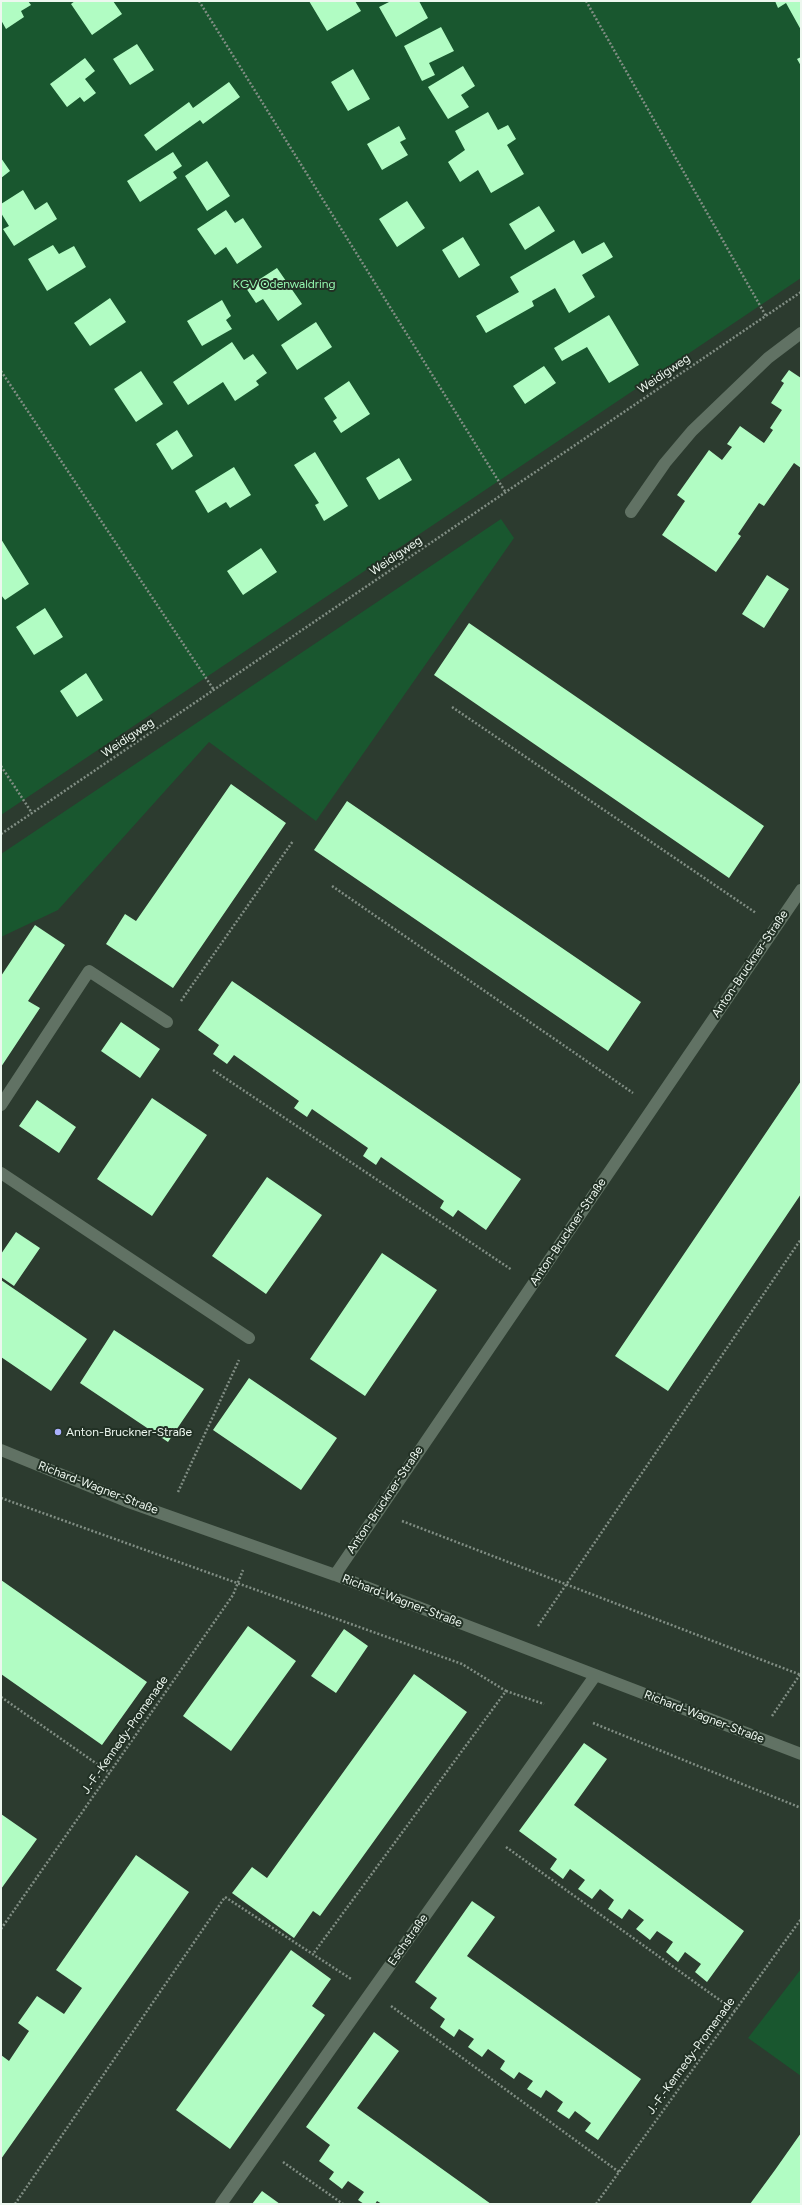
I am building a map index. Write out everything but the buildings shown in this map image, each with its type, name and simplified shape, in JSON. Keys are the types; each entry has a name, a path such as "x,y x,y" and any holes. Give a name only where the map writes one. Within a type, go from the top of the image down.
{"street":[{"path":"630,512 664,463 692,430 768,358 801,333"},
{"name":"Anton-Bruckner-Straße","path":"334,1575 801,890"},
{"path":"1,1105 89,971 167,1022"},
{"path":"1,1173 249,1338"},
{"name":"Richard-Wagner-Straße","path":"1,1450 168,1515 334,1575 801,1754"},
{"name":"Eschstraße","path":"221,2204 595,1676"}],"path":[{"path":"199,1 506,493"},
{"path":"586,1 766,316"},
{"name":"Weidigweg","path":"1,834 801,292"},
{"path":"1,371 214,690"},
{"path":"452,707 776,926"},
{"path":"1,766 32,813"},
{"path":"167,1022 293,841"},
{"path":"332,886 653,1107"},
{"path":"213,1070 533,1284"},
{"path":"523,1648 801,1239"},
{"path":"168,1515 249,1338"},
{"path":"1,1498 462,1664 506,1691 570,1713 801,1808"},
{"path":"378,1511 566,1585 801,1674 757,1737"},
{"name":"J.-F.-Kennedy-Promenade","path":"1,1929 233,1595 254,1546"},
{"path":"313,1954 506,1691"},
{"path":"1,1697 110,1773"},
{"path":"485,1832 735,2011"},
{"path":"15,2204 225,1897 371,1992 619,2172"},
{"name":"J.-F.-Kennedy-Promenade","path":"596,2204 801,1920"},
{"path":"261,2147 343,2204"}],"green space":[{"name":"KGV Odenwaldring","path":"1,1 801,1 801,278 1,815"},
{"path":"501,519 514,538 316,821 209,742 58,910 1,937 1,854"},
{"path":"801,1969 801,2076 748,2038"}],"place":[{"name":"Anton-Bruckner-Straße","path":"58,1432"}]}
